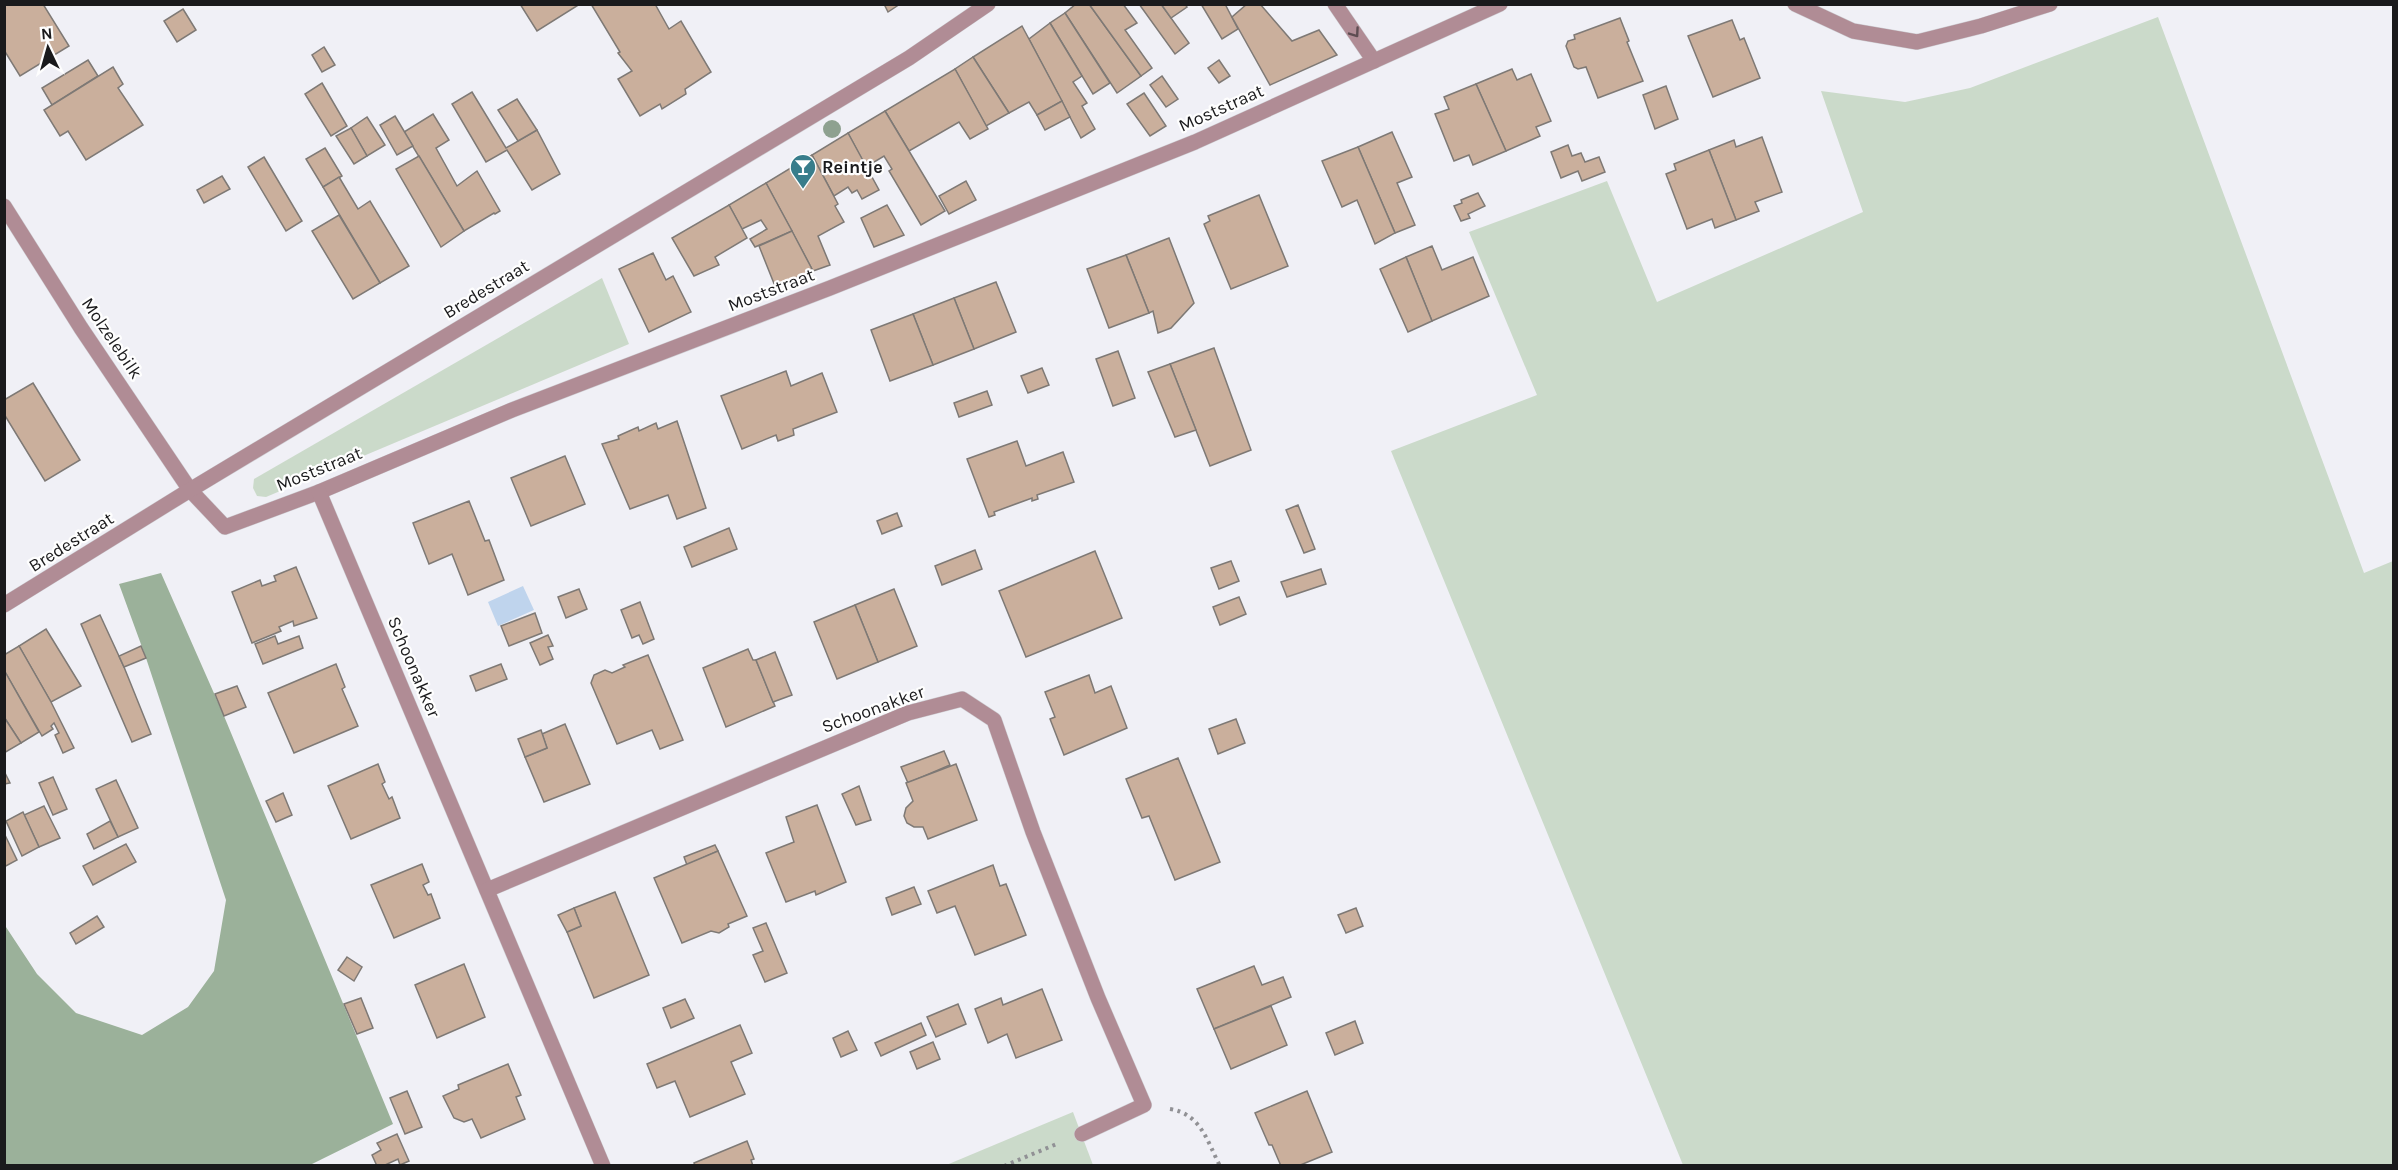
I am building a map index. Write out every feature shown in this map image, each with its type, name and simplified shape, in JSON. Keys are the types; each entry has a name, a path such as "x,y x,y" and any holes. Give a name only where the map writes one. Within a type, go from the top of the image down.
{"street":[{"name":"Bredestraat","path":"4,605 190,490 909,58 988,4"},
{"path":"1335,4 1374,61"},
{"name":"Moststraat","path":"190,490 225,527 319,492 512,410 830,288 1195,142 1500,4"},
{"path":"1795,4 1853,31 1917,42 1981,26 2050,4"},
{"name":"Molzelebilk","path":"4,206 81,328 190,490"},
{"name":"Schoonakker","path":"319,492 603,1166"},
{"name":"Schoonakker","path":"487,890 908,713 962,699 994,720 1033,832 1098,998 1144,1105"},
{"path":"1082,1134 1144,1105"}],"path":[{"path":"1144,1105 1182,1111 1196,1121 1220,1166"},
{"path":"1004,1166 1082,1134"}],"green space":[{"path":"2158,17 2364,573 2393,561 2393,1165 1683,1165 1391,451 1537,395 1469,232 1607,181 1657,302 1863,212 1821,91 1905,102 1970,88"},
{"path":"602,278 629,344 266,497 257,496 253,488 254,479"},
{"path":"161,573 224,716 393,1124 310,1165 5,1165 4,924 37,974 76,1013 142,1035 188,1007 214,971 226,900 146,658 119,584"},
{"path":"1073,1112 1093,1165 944,1166"}],"water":[{"path":"523,586 534,610 498,626 488,602"}],"building":[{"path":"4,4 43,4 69,46 20,76 4,50"},
{"path":"520,4 580,4 537,31"},
{"path":"591,4 655,4 669,29 681,21 711,72 685,89 686,94 662,109 660,104 640,116 618,79 632,71 618,53 620,52"},
{"path":"884,4 900,4 888,12"},
{"path":"1076,4 1089,4 1141,76 1117,93 1065,13"},
{"path":"1089,4 1123,4 1137,23 1125,30 1152,68 1141,76"},
{"path":"1139,4 1161,4 1189,43 1175,54"},
{"path":"1161,4 1185,4 1187,7 1171,18"},
{"path":"1201,4 1225,4 1238,29 1222,39"},
{"path":"1247,4 1260,4 1292,41 1319,30 1337,55 1270,85 1232,17"},
{"path":"183,9 196,30 177,42 164,21"},
{"path":"1065,13 1110,83 1093,94 1050,23"},
{"path":"1620,18 1643,81 1598,98 1586,67 1578,69 1574,67 1566,46 1568,41 1575,39 1574,35"},
{"path":"1732,20 1740,40 1744,38 1760,78 1713,97 1688,36"},
{"path":"1050,23 1082,76 1073,82 1087,103 1082,106 1095,129 1081,138 1029,39"},
{"path":"1022,26 1062,101 1037,115 1029,102 1009,113 973,57"},
{"path":"324,47 335,65 322,72 312,55"},
{"path":"973,57 1009,113 986,126 955,69"},
{"path":"88,60 98,76 52,105 42,88"},
{"path":"1219,60 1230,76 1219,83 1208,68"},
{"path":"113,67 123,84 118,88 143,125 86,160 68,131 60,136 44,110"},
{"path":"955,69 988,129 970,139 959,122 909,151 885,111"},
{"path":"1512,69 1517,80 1531,74 1551,121 1536,127 1540,136 1506,151 1476,84"},
{"path":"1162,76 1178,99 1166,107 1150,85"},
{"path":"322,83 347,126 331,136 305,94"},
{"path":"1476,84 1506,151 1473,165 1469,155 1454,161 1435,114 1449,109 1444,97"},
{"path":"1666,86 1678,119 1655,129 1643,95"},
{"path":"472,92 506,148 537,130 560,174 532,190 507,150 486,162 452,104"},
{"path":"1144,93 1166,126 1150,136 1127,104"},
{"path":"517,99 537,130 518,141 498,110"},
{"path":"1062,101 1070,117 1045,130 1037,115"},
{"path":"885,111 945,211 921,225 889,171 892,169 884,156 866,167 848,133"},
{"path":"433,114 449,140 436,148 457,186 477,171 500,211 464,231 404,132"},
{"path":"395,116 413,146 397,155 380,125"},
{"path":"367,117 385,145 367,156 351,128"},
{"path":"351,128 367,156 354,164 336,136"},
{"path":"1392,132 1412,177 1397,183 1415,225 1395,233 1358,147"},
{"path":"848,133 879,190 862,199 857,190 852,193 848,187 834,196 812,155"},
{"path":"1762,137 1782,192 1755,202 1759,211 1736,220 1709,150 1734,140 1736,147"},
{"path":"1568,145 1572,156 1581,153 1585,162 1599,157 1605,172 1582,181 1578,171 1561,178 1551,152"},
{"path":"1358,147 1395,233 1375,244 1357,200 1342,207 1322,161"},
{"path":"325,148 342,176 323,187 306,159"},
{"path":"1709,150 1736,220 1715,228 1712,219 1687,229 1666,174 1676,170 1674,164"},
{"path":"812,155 838,204 835,206 844,222 818,236 830,265 813,271 766,183"},
{"path":"419,156 464,231 441,247 396,169"},
{"path":"264,157 302,221 286,231 248,167"},
{"path":"222,176 230,189 204,203 197,190"},
{"path":"339,177 358,209 370,201 409,266 380,283 323,187"},
{"path":"966,181 976,200 949,214 939,196"},
{"path":"766,183 792,231 755,247 750,239 767,229 761,220 742,229 729,205"},
{"path":"1478,193 1485,206 1468,214 1470,218 1461,221 1454,206 1462,203 1461,200"},
{"path":"1259,195 1288,266 1231,289 1204,224 1210,221 1208,216"},
{"path":"729,205 747,238 715,257 719,265 694,276 672,238"},
{"path":"887,205 904,235 874,247 861,218"},
{"path":"339,215 380,283 353,299 312,231"},
{"path":"792,231 813,271 775,286 759,246"},
{"path":"1169,238 1194,303 1171,328 1158,333 1153,311 1149,313 1126,255"},
{"path":"1432,246 1442,270 1473,257 1489,296 1432,321 1406,257"},
{"path":"653,253 666,280 673,276 691,312 649,332 619,269"},
{"path":"1126,255 1149,313 1109,328 1087,269"},
{"path":"1406,257 1432,321 1408,332 1380,269"},
{"path":"996,282 1016,332 974,349 954,298"},
{"path":"954,298 974,349 933,365 913,314"},
{"path":"913,314 933,365 890,381 871,330"},
{"path":"1214,348 1251,450 1210,466 1170,364"},
{"path":"1118,351 1135,398 1113,406 1096,359"},
{"path":"1170,364 1196,430 1175,437 1148,372"},
{"path":"1042,368 1049,385 1028,393 1021,376"},
{"path":"786,371 791,386 822,373 837,412 793,429 794,435 778,441 776,435 742,449 721,396"},
{"path":"33,383 80,460 45,481 4,414 4,400"},
{"path":"987,391 992,405 959,417 954,403"},
{"path":"677,421 706,508 677,519 668,495 630,509 602,444 619,439 618,436 638,427 639,431 656,423 658,429"},
{"path":"1017,441 1026,466 1063,452 1074,482 1037,495 1038,499 1032,501 1032,498 994,512 995,515 989,517 967,459"},
{"path":"565,456 585,504 531,526 511,478"},
{"path":"469,501 485,541 489,540 504,580 468,595 452,554 429,564 413,523"},
{"path":"1298,505 1315,549 1304,553 1286,510"},
{"path":"897,513 902,526 882,534 877,521"},
{"path":"729,528 737,549 692,567 684,547"},
{"path":"975,550 982,569 942,585 935,566"},
{"path":"1095,551 1122,618 1026,657 999,591"},
{"path":"1231,561 1239,581 1219,589 1211,568"},
{"path":"296,567 317,618 294,626 293,621 279,627 281,631 252,643 232,592 260,580 262,586 276,581 274,576"},
{"path":"1321,569 1326,584 1287,597 1281,582"},
{"path":"579,589 587,609 566,618 558,597"},
{"path":"894,589 917,646 878,662 855,605"},
{"path":"1239,597 1246,614 1220,625 1213,607"},
{"path":"640,602 654,639 643,644 639,635 632,638 621,610"},
{"path":"855,605 878,662 837,679 814,622"},
{"path":"535,613 542,633 509,646 501,626"},
{"path":"100,615 151,734 132,742 81,624"},
{"path":"46,629 81,686 51,702 19,646"},
{"path":"548,635 553,646 548,647 553,659 540,665 530,643"},
{"path":"275,636 278,644 299,636 303,648 263,664 255,644"},
{"path":"19,646 74,748 63,753 55,735 59,733 54,723 51,726 53,729 42,736 4,670 4,655"},
{"path":"141,646 146,658 124,667 119,656"},
{"path":"748,649 753,660 756,660 775,706 726,727 703,668"},
{"path":"775,652 792,695 773,702 756,660"},
{"path":"648,655 683,740 660,749 652,730 617,744 591,683 594,675 605,670 612,673 625,667 623,665"},
{"path":"336,664 345,687 342,689 358,726 294,753 268,693"},
{"path":"501,664 507,679 476,691 470,676"},
{"path":"4,670 39,732 21,743 4,717"},
{"path":"1089,675 1095,693 1111,686 1127,728 1064,755 1050,719 1055,717 1045,692"},
{"path":"237,686 246,707 224,716 215,694"},
{"path":"4,717 21,743 4,753"},
{"path":"1236,719 1245,743 1218,754 1209,729"},
{"path":"565,724 590,784 544,802 525,757 547,748 542,734"},
{"path":"541,730 547,748 525,757 518,739"},
{"path":"944,751 950,765 908,783 901,767"},
{"path":"1178,758 1220,862 1175,880 1149,816 1142,818 1126,779"},
{"path":"378,764 385,782 382,784 389,799 392,797 400,818 351,839 328,786"},
{"path":"956,764 977,820 928,839 923,827 914,827 907,823 904,816 906,808 913,801 906,783"},
{"path":"4,771 10,783 4,784"},
{"path":"53,777 67,809 53,815 39,783"},
{"path":"116,780 138,828 118,837 96,789"},
{"path":"859,786 871,820 856,825 842,794"},
{"path":"283,793 292,815 276,822 266,801"},
{"path":"817,805 846,882 816,895 815,891 786,902 766,853 794,842 786,817"},
{"path":"44,806 60,838 39,847 24,815"},
{"path":"23,812 39,847 22,856 6,821"},
{"path":"110,821 118,837 94,849 87,834"},
{"path":"4,833 17,860 4,867"},
{"path":"126,844 136,862 93,885 83,866"},
{"path":"715,845 718,851 687,865 684,857"},
{"path":"718,851 747,916 728,924 729,927 719,933 711,931 682,943 654,878"},
{"path":"422,864 429,882 423,885 428,895 431,894 440,918 394,938 371,885"},
{"path":"993,865 1000,886 1006,884 1026,935 975,955 955,906 937,913 928,891"},
{"path":"914,887 921,904 892,915 886,898"},
{"path":"615,892 649,975 594,998 567,932 581,926 574,908"},
{"path":"574,908 581,926 567,932 558,915"},
{"path":"1356,908 1363,926 1346,933 1338,915"},
{"path":"97,916 104,927 76,944 70,933"},
{"path":"766,923 787,973 765,982 753,955 763,951 753,928"},
{"path":"347,957 362,967 354,981 338,970"},
{"path":"464,964 485,1017 437,1038 415,985"},
{"path":"1254,966 1262,985 1283,977 1291,997 1214,1029 1197,989"},
{"path":"1042,989 1062,1040 1016,1058 1007,1034 988,1043 975,1009 1001,998 1003,1005"},
{"path":"361,998 373,1028 357,1034 344,1004"},
{"path":"685,999 694,1018 671,1028 663,1008"},
{"path":"958,1004 966,1024 936,1037 927,1017"},
{"path":"1271,1006 1287,1045 1231,1069 1214,1029"},
{"path":"1355,1021 1363,1043 1335,1055 1326,1033"},
{"path":"921,1023 926,1035 881,1056 875,1043"},
{"path":"740,1025 752,1053 731,1062 745,1094 690,1117 675,1081 657,1088 647,1064"},
{"path":"848,1031 857,1050 841,1057 833,1038"},
{"path":"933,1042 940,1059 917,1069 910,1052"},
{"path":"508,1064 521,1095 516,1097 525,1119 481,1138 472,1119 464,1122 454,1118 443,1096 459,1089 458,1085"},
{"path":"407,1091 422,1127 405,1134 390,1098"},
{"path":"1307,1091 1332,1152 1298,1166 1281,1166 1255,1113"},
{"path":"397,1134 409,1161 400,1165 398,1159 383,1166 377,1166 372,1155 381,1150 377,1143"},
{"path":"747,1141 754,1159 751,1160 753,1166 695,1166 694,1163"}],"place":[{"name":"Reintje","path":"803,190"}]}
